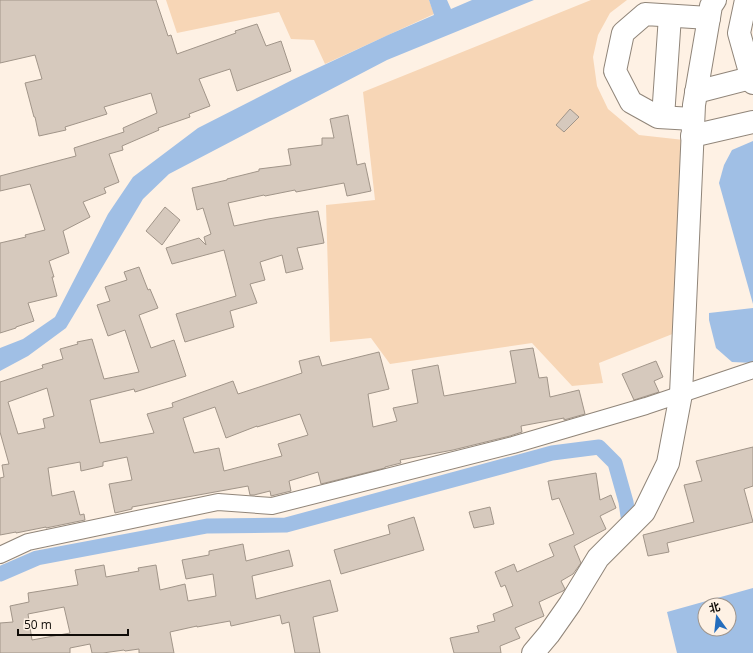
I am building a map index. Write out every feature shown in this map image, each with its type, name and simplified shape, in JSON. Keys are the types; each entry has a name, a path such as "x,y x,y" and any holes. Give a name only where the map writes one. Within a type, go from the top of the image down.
{"street":[{"path":"696,92 752,81 739,34 746,0"},
{"path":"532,653 549,634 570,604 598,558 644,512 668,463 681,394 693,128 694,105 712,9 670,16 642,7 623,34 615,71 631,102 658,117 693,128 753,122"},
{"path":"663,118 670,16"},
{"path":"0,555 28,542 218,502 272,506 513,445 646,406 753,370"}],"shaded area":[{"path":"166,0 429,0 434,14 325,64 314,40 291,39 279,12 177,33"},
{"path":"591,0 627,0 610,13 598,35 593,57 597,86 608,109 639,135 684,140 675,333 599,363 603,383 572,386 532,343 390,364 371,338 330,342 326,205 375,200 363,92"}],"water":[{"path":"429,0 447,0 451,9 472,0 534,0 387,60 169,174 143,199 66,328 28,356 0,371 0,348 23,339 55,317 108,214 133,177 198,128 292,80 434,15"},
{"path":"753,141 753,304 719,183 724,165 732,150"},
{"path":"753,308 753,363 732,362 716,348 709,320 709,313"},
{"path":"753,588 753,653 677,653 667,612 697,604 697,637 737,637 737,597 721,597"}],"building":[{"path":"0,0 156,0 168,36 171,35 177,54 257,24 266,46 281,41 291,71 237,91 230,69 199,79 210,106 189,114 190,117 158,128 159,130 122,146 123,150 109,154 119,182 104,188 106,193 83,202 90,217 63,231 69,253 49,261 54,277 52,277 57,296 28,303 34,321 0,333 0,243 26,237 25,235 45,230 30,184 0,191 0,176 76,156 74,148 124,132 123,128 157,113 151,93 104,107 107,114 65,127 66,130 39,136 25,83 42,79 35,55 0,63"},
{"path":"570,109 579,117 564,132 556,125"},
{"path":"348,115 357,165 365,163 371,191 347,196 344,183 296,192 295,190 264,195 228,203 234,226 318,211 324,243 297,248 303,269 286,273 282,255 260,262 265,280 250,284 257,303 230,311 234,327 185,342 176,314 236,296 224,250 172,264 166,248 199,238 206,245 204,237 211,234 203,208 197,210 192,188 259,171 259,169 291,165 288,149 322,145 322,138 334,138 330,119"},
{"path":"165,207 180,220 162,245 146,231"},
{"path":"139,267 148,290 150,289 158,308 139,315 151,348 174,340 186,376 135,392 134,389 90,400 100,443 154,433 147,414 173,407 172,403 233,381 238,394 302,373 299,361 319,356 322,366 379,352 389,389 368,394 373,427 397,421 393,408 418,403 412,370 438,365 444,396 516,383 510,351 533,348 539,378 547,377 550,397 579,390 585,414 564,420 564,418 521,426 522,432 510,436 453,450 400,460 401,463 385,468 321,484 318,472 289,481 291,491 271,496 270,491 250,495 248,486 132,507 132,509 115,513 109,484 132,480 127,457 103,462 103,466 81,471 80,462 48,468 52,496 74,491 80,515 84,514 85,520 0,535 0,478 4,477 2,465 9,464 0,432 0,382 43,368 42,365 63,359 60,349 78,344 77,342 92,339 104,379 139,372 125,330 108,336 97,305 110,301 105,287 127,280 124,272","holes":["47,388 54,416 43,419 45,428 18,434 8,402","215,407 226,438 257,426 300,414 308,435 278,444 282,456 224,471 219,448 194,453 183,418"]},
{"path":"656,361 663,377 654,381 659,392 634,400 622,374"},
{"path":"753,447 753,486 744,489 753,522 667,543 669,552 648,556 643,535 694,522 684,485 702,481 696,461"},
{"path":"596,473 600,500 611,495 616,508 600,516 606,529 574,546 581,563 573,574 561,581 565,589 563,591 539,602 544,616 515,628 520,638 500,646 501,653 454,653 450,638 479,632 477,626 495,621 493,614 513,606 505,585 501,587 495,572 514,564 517,572 554,556 549,544 574,534 559,498 552,500 548,481"},
{"path":"490,507 494,524 474,528 469,512"},
{"path":"414,517 424,550 341,574 334,550 390,534 388,525"},
{"path":"243,544 246,561 289,550 293,566 252,576 256,599 330,580 338,611 313,617 320,653 295,653 289,622 282,624 280,615 231,626 230,621 170,632 174,653 139,653 139,649 92,653 90,644 70,648 70,653 0,653 0,623 13,622 10,606 29,602 28,593 78,585 75,570 104,565 106,577 139,571 138,568 156,565 160,590 185,584 188,601 216,596 213,574 186,579 182,560 209,555 209,551","holes":["64,607 70,633 32,640 28,614"]}],"waterway":[{"path":"0,574 37,558 207,526 286,525 552,453 599,447 615,463 626,502 628,516"}]}
